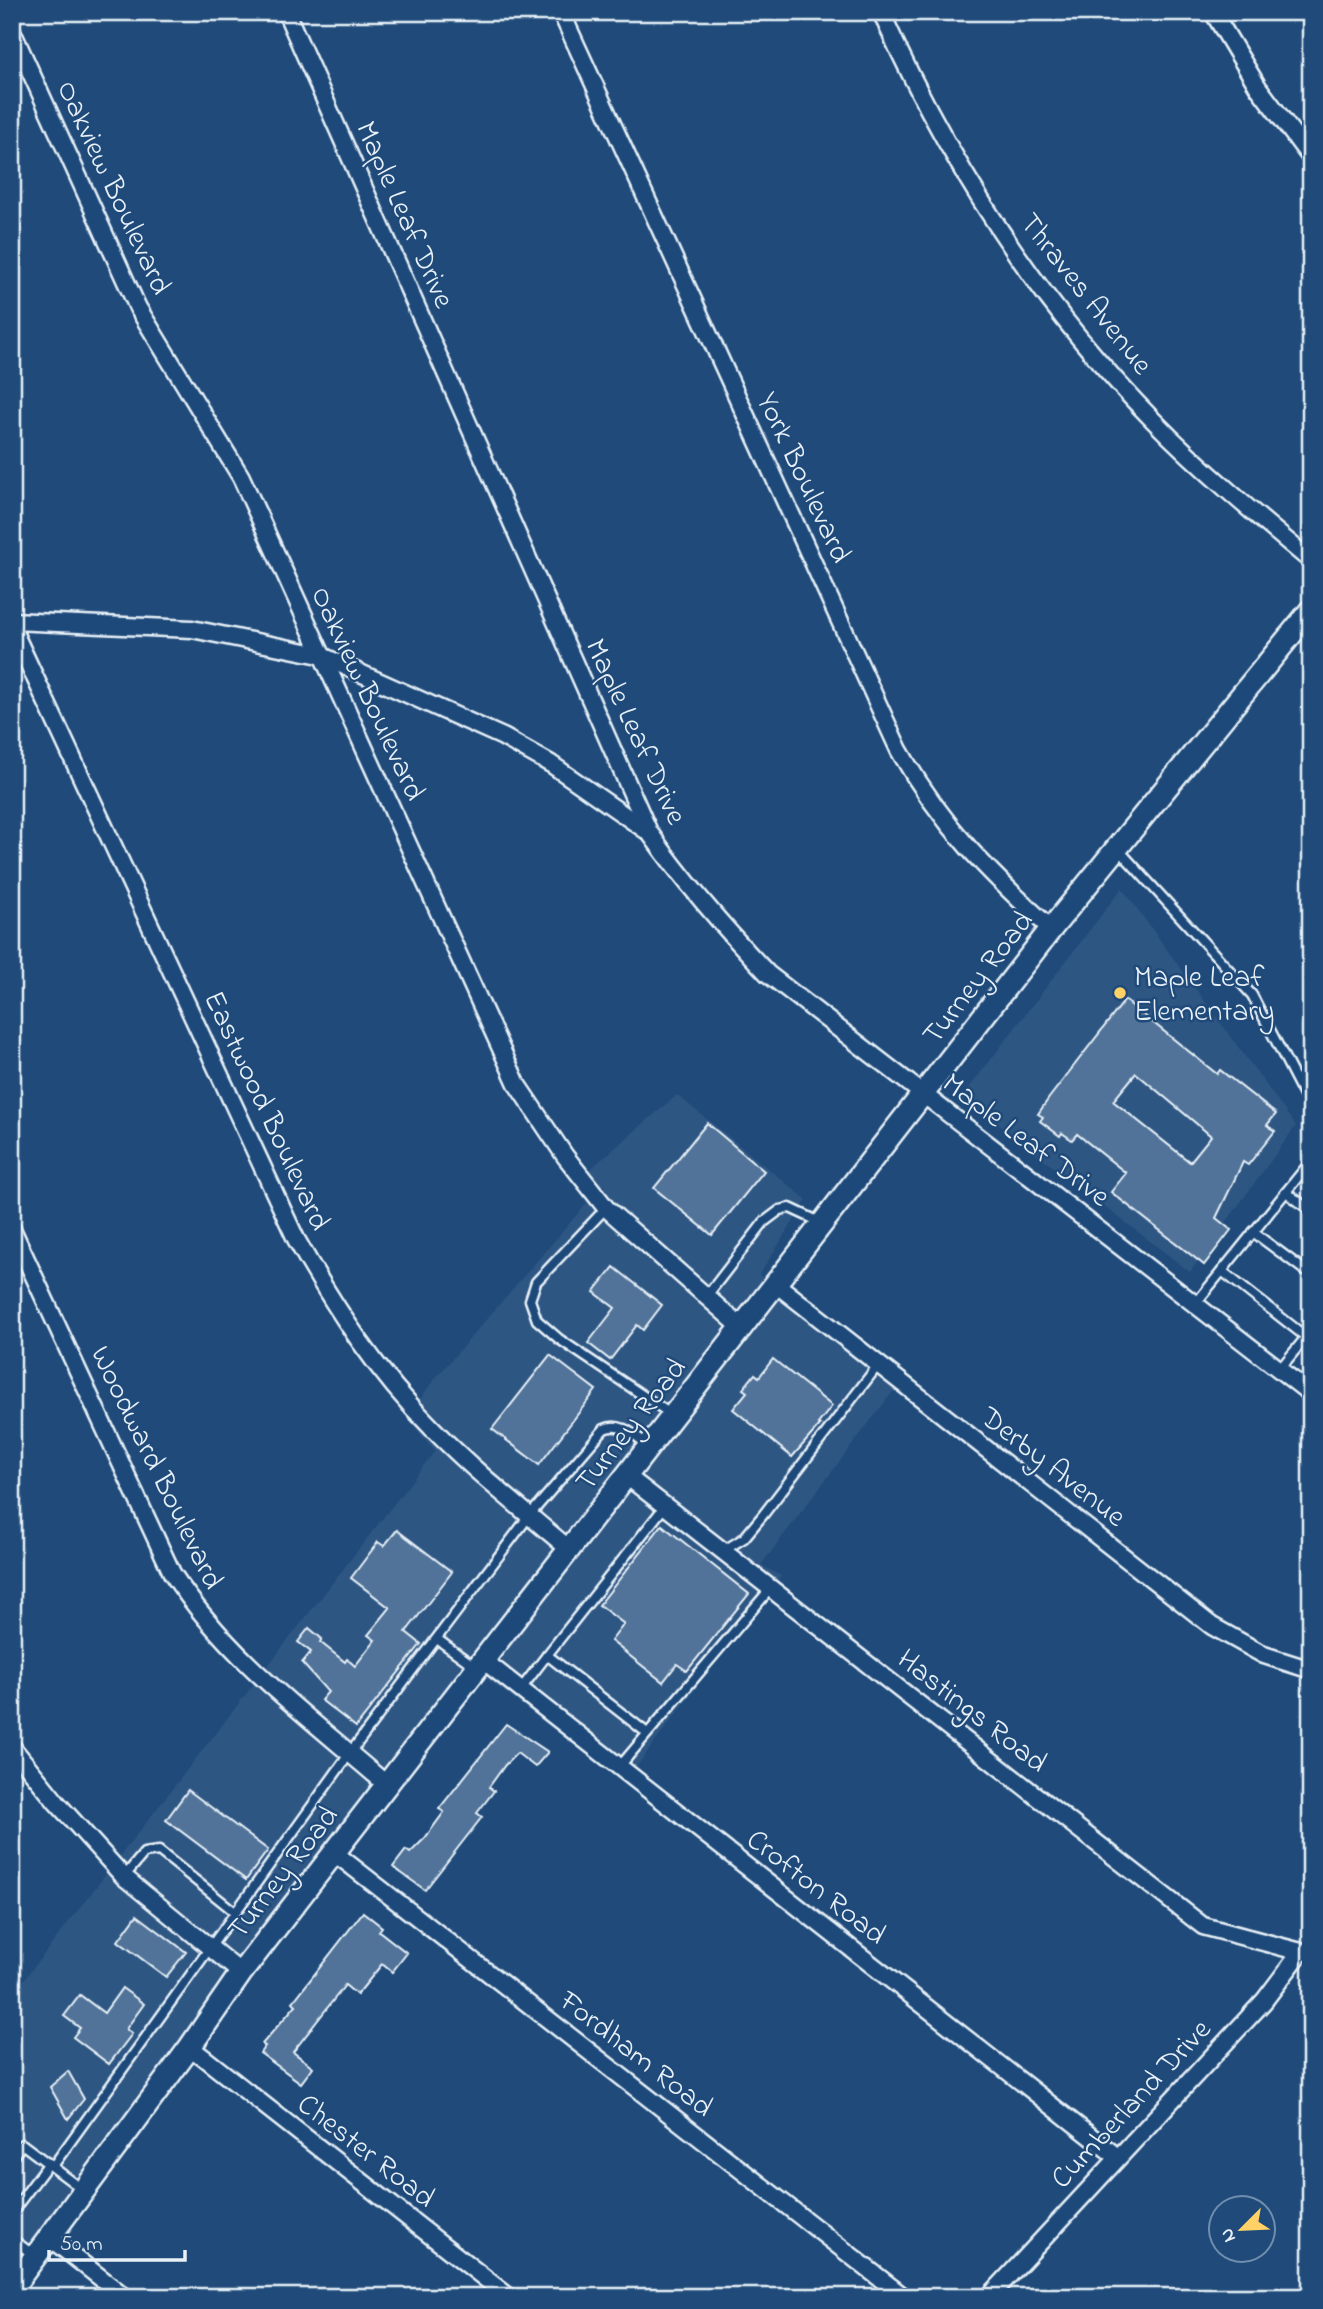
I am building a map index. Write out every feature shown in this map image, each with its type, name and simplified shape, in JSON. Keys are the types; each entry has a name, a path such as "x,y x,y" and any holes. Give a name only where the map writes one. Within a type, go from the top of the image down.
{"main road":[{"name":"Turney Road","path":"12,2288 190,2047 241,1973 336,1854 569,1549 628,1477 1051,929 1311,610"}],"street":[{"name":"Maple Leaf Drive","path":"286,12 649,832 707,907 768,974 1196,1303 1279,1370 1310,1391"},
{"name":"York Boulevard","path":"561,12 899,750 937,812 960,841 988,872 1051,929"},
{"name":"Thraves Avenue","path":"881,12 901,57 954,155 1048,297 1153,420 1253,513 1311,561"},
{"path":"1213,12 1258,87 1311,158"},
{"name":"Oakview Boulevard","path":"12,31 138,307 241,477 519,1086 565,1156 606,1208 742,1328"},
{"path":"12,621 192,629 320,655 503,737 551,764 649,832"},
{"name":"Eastwood Boulevard","path":"12,628 296,1239 328,1297 372,1358 432,1428 569,1549"},
{"name":"Woodward Boulevard","path":"12,1229 178,1583 212,1628 244,1661 293,1708 387,1785"},
{"name":"Derby Avenue","path":"776,1284 1212,1626 1264,1655 1311,1670"},
{"name":"Hastings Road","path":"628,1477 1203,1926 1306,1951"},
{"name":"Crofton Road","path":"480,1664 522,1689 1116,2156"},
{"path":"12,1747 57,1803 124,1877 241,1973"},
{"name":"Fordham Road","path":"336,1854 904,2297"},
{"name":"Cumberland Drive","path":"989,2297 1116,2156 1264,2001 1306,1951"},
{"name":"Chester Road","path":"190,2047 509,2297"},
{"path":"50,2238 125,2297"}],"lane":[{"path":"1117,848 1252,995 1311,1109"},
{"path":"1196,1303 1311,1161"},
{"path":"1286,1192 1311,1211"},
{"path":"606,1208 536,1282 530,1300 537,1320 559,1339 674,1416"},
{"path":"706,1297 764,1222 780,1210 800,1211 823,1224"},
{"path":"1253,1232 1311,1275"},
{"path":"1222,1271 1308,1334 1279,1370"},
{"path":"723,1551 744,1538 763,1516 879,1364"},
{"path":"12,2212 51,2164 351,1753 530,1516 604,1429 620,1427 651,1447"},
{"path":"522,1689 665,1506"},
{"path":"620,1766 771,1588"},
{"path":"437,1639 480,1664"},
{"path":"547,1655 648,1733"},
{"path":"124,1877 144,1853 159,1851 235,1912"},
{"path":"12,2158 22,2144 84,2191"},
{"path":"12,2239 36,2257"}],"shaded area":[{"name":"Maple Leaf Elementary","path":"1122,888 1296,1126 1190,1272 962,1097"},
{"path":"677,1095 807,1200 759,1275 894,1390 761,1565 781,1576 624,1783 482,1675 259,1971 21,2297 12,2297 12,1995 435,1451 407,1418 433,1381 587,1203 575,1182"}],"building":[{"path":"1125,1000 1217,1074 1220,1070 1276,1114 1267,1125 1275,1131 1248,1165 1243,1162 1216,1218 1231,1230 1204,1265 1111,1192 1126,1173 1077,1134 1072,1140 1062,1133 1060,1136 1040,1121 1043,1117 1038,1114","holes":["1136,1073 1211,1136 1190,1162 1113,1101"]},
{"path":"707,1123 764,1171 712,1235 654,1188"},
{"path":"614,1267 662,1305 643,1330 637,1325 610,1360 588,1343 615,1308 594,1292"},
{"path":"550,1355 596,1390 539,1465 492,1429"},
{"path":"773,1359 832,1406 818,1424 820,1425 792,1457 733,1409 747,1392 743,1389 755,1374 759,1377"},
{"path":"662,1525 749,1594 687,1671 677,1664 663,1682 611,1641 624,1624 599,1605"},
{"path":"397,1530 452,1572 406,1632 421,1644 356,1727 321,1700 328,1692 302,1663 311,1652 298,1642 309,1628 322,1639 320,1642 345,1662 347,1659 355,1666 375,1640 368,1635 390,1608 351,1578 378,1542 384,1546"},
{"path":"506,1724 548,1752 535,1767 517,1753 505,1765 489,1787 494,1791 477,1813 482,1817 425,1890 393,1867 406,1850 410,1853 425,1838 444,1812 439,1809"},
{"path":"188,1790 268,1850 246,1880 166,1820"},
{"path":"363,1912 382,1927 379,1931 407,1953 392,1972 382,1964 357,1995 345,1985 293,2052 313,2067 301,2083 260,2053 265,2046 262,2044 296,2005 293,2002"},
{"path":"137,1915 186,1952 166,1977 118,1941"},
{"path":"122,1988 144,2004 126,2029 132,2034 109,2064 73,2037 80,2028 64,2016 80,1995 104,2013"},
{"path":"68,2071 84,2099 68,2119 50,2087"}],"place":[{"name":"Maple Leaf Elementary","path":"1120,993"}]}
